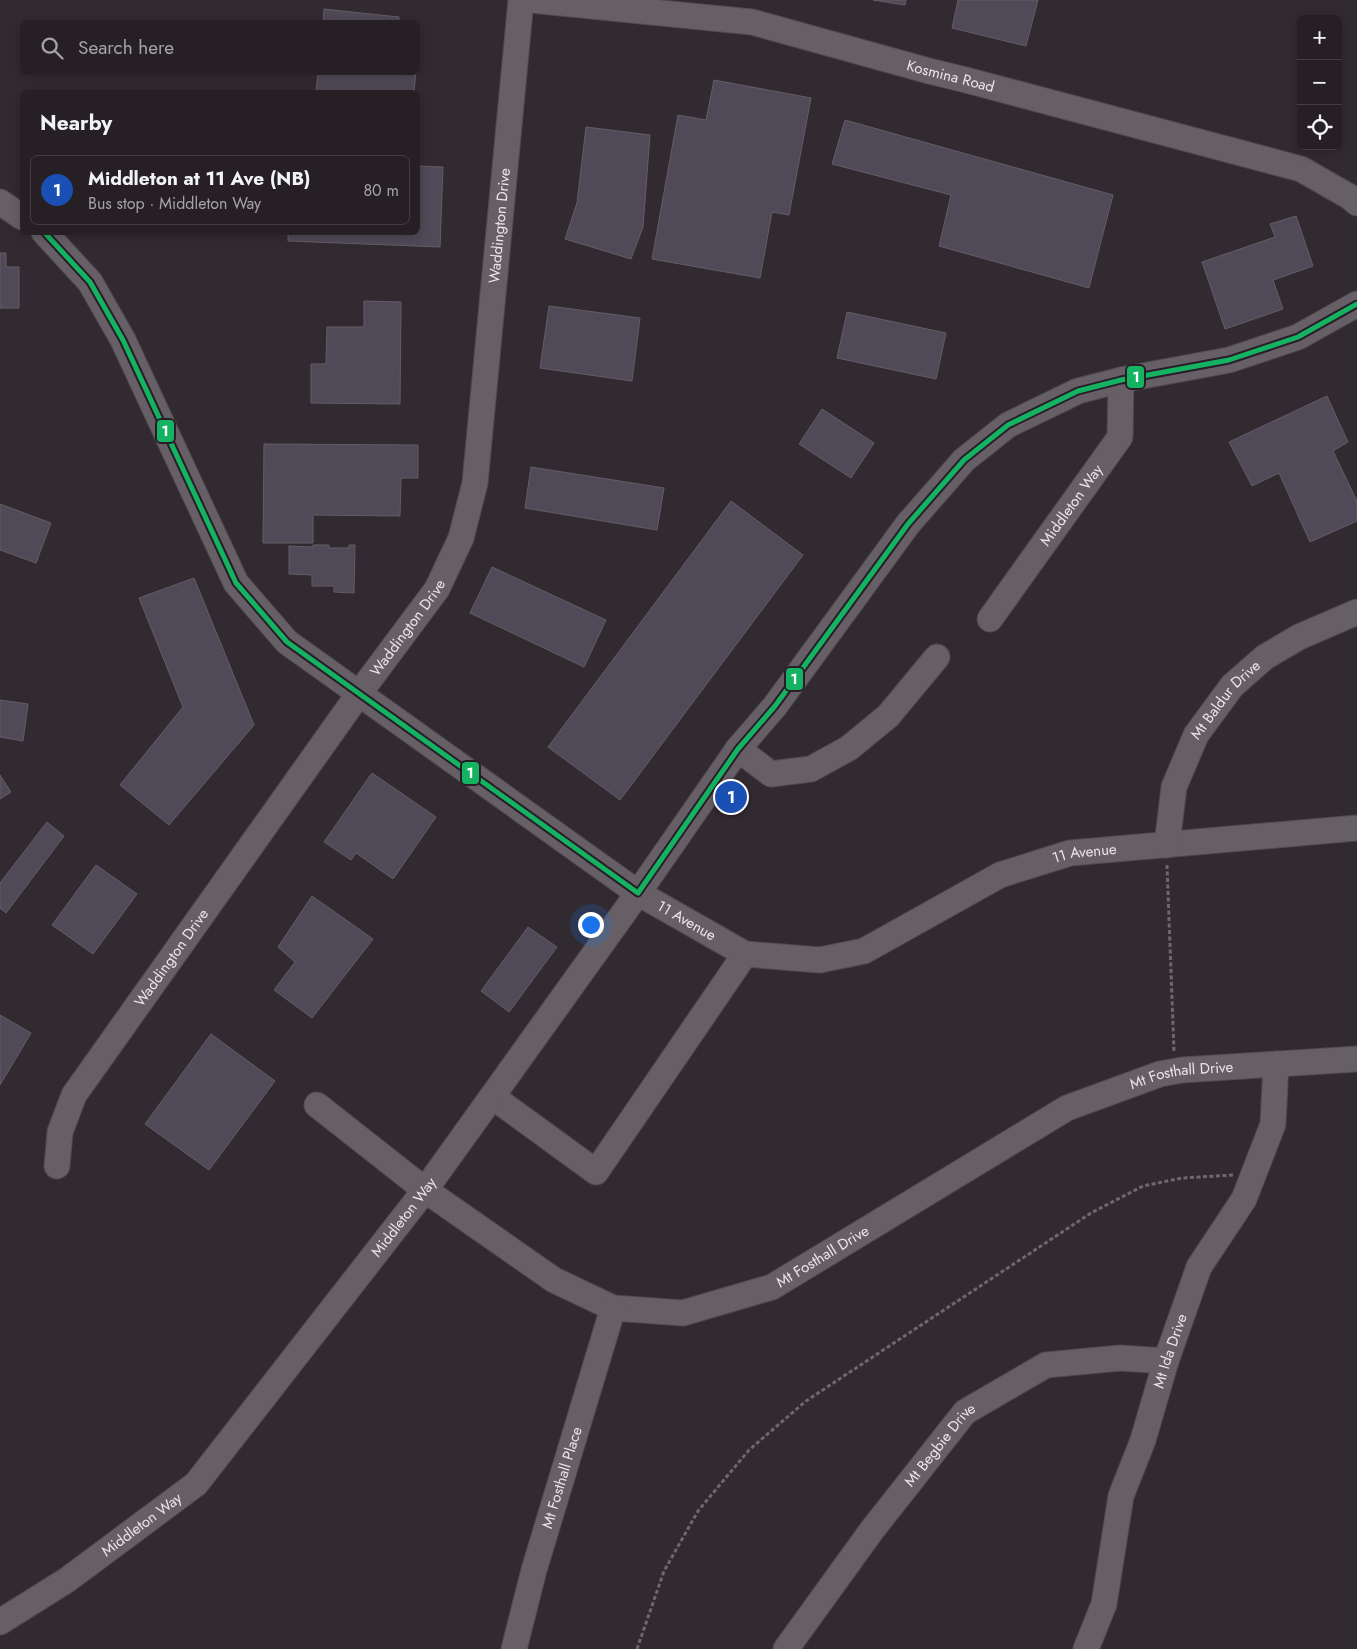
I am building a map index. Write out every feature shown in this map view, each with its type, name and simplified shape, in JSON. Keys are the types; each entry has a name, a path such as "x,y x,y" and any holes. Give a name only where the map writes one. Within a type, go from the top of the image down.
{"street":[{"name":"Waddington Drive","path":"57,1166 60,1132 74,1095 358,695 437,589 461,538 475,483 521,0"},
{"name":"Kosmina Road","path":"531,0 752,22 929,71 1301,169 1357,203"},
{"path":"0,202 20,216"},
{"name":"11 Avenue","path":"47,235 90,282 123,340 236,583 287,642 358,695 638,893 745,954 820,960 864,951 1000,875 1070,853 1357,828"},
{"name":"Middleton Way","path":"0,1622 67,1580 196,1484 425,1190 493,1098 738,749 776,706 908,524 964,460 1008,425 1078,391 1121,380 1229,360 1298,337 1357,304"},
{"name":"Middleton Way","path":"990,620 1120,437 1121,380"},
{"name":"Mt Baldur Drive","path":"1167,844 1174,786 1196,735 1232,686 1265,657 1299,637 1357,612"},
{"path":"738,749 771,774 811,769 849,748 888,716 937,657"},
{"path":"493,1098 596,1172 745,954"},
{"name":"Mt Fosthall Drive","path":"317,1105 425,1190 554,1280 612,1308 683,1313 772,1286 1068,1108 1160,1074 1182,1070 1357,1059"},
{"name":"Mt Ida Drive","path":"1086,1649 1104,1604 1121,1496 1144,1440 1166,1361 1199,1267 1244,1199 1273,1124 1276,1064"},
{"name":"Mt Fosthall Place","path":"514,1649 534,1570 612,1308"},
{"name":"Mt Begbie Drive","path":"786,1649 872,1530 965,1412 1046,1365 1120,1358 1166,1361"}],"path":[{"path":"1168,872 1173,1050 1182,1070"},
{"path":"637,1649 664,1571 698,1511 749,1450 806,1401 1091,1214 1143,1186 1182,1178 1253,1174"}],"building":[{"path":"873,0 906,0 905,5"},
{"path":"958,0 1038,0 1026,46 952,28"},
{"path":"324,9 399,17 399,20 323,20"},
{"path":"318,75 416,75 414,90 316,90"},
{"path":"714,80 811,98 789,215 772,212 760,278 652,259 678,115 706,120"},
{"path":"845,120 1113,195 1089,288 939,246 951,195 832,164"},
{"path":"586,127 650,135 643,227 631,259 565,239 577,203"},
{"path":"420,166 443,167 440,247 288,241 288,235 420,235"},
{"path":"1296,216 1313,266 1273,280 1283,309 1225,329 1202,262 1275,237 1270,224"},
{"path":"0,253 6,253 6,267 19,267 19,308 0,308"},
{"path":"364,301 401,302 400,404 311,403 311,364 326,364 327,327 364,327"},
{"path":"549,306 640,318 632,381 540,368"},
{"path":"847,312 946,333 936,379 837,358"},
{"path":"1327,396 1348,442 1333,451 1357,501 1357,521 1310,542 1279,473 1252,486 1229,442"},
{"path":"822,409 874,443 851,478 799,444"},
{"path":"264,444 418,445 418,478 401,478 400,516 313,515 313,543 263,543"},
{"path":"531,467 664,488 657,530 525,508"},
{"path":"731,501 803,555 620,800 548,747"},
{"path":"0,504 51,523 36,563 0,550"},
{"path":"313,545 329,545 329,548 349,548 349,545 355,545 354,593 334,592 334,586 312,586 312,575 289,574 289,546 313,547"},
{"path":"492,567 606,620 584,667 470,613"},
{"path":"194,578 254,725 169,825 120,785 183,707 139,598"},
{"path":"0,700 28,704 23,741 0,737"},
{"path":"372,773 436,817 393,879 356,853 351,860 324,842"},
{"path":"0,775 11,792 0,799"},
{"path":"47,822 64,836 6,913 0,908 0,883"},
{"path":"96,865 137,894 93,954 52,925"},
{"path":"312,896 373,939 312,1018 274,990 295,962 278,947"},
{"path":"528,927 557,947 509,1012 481,991"},
{"path":"0,1015 31,1033 0,1085"},
{"path":"211,1034 275,1081 209,1170 145,1124"}],"transit line":[{"name":"1","path":"47,235 90,282 123,340 236,583 287,642 638,893 738,749 775,706 908,524 964,460 1008,425 1078,391 1121,380 1229,360 1298,337 1357,304"}],"place":[{"name":"Middleton at 11 Ave (NB)","path":"731,797"}]}
